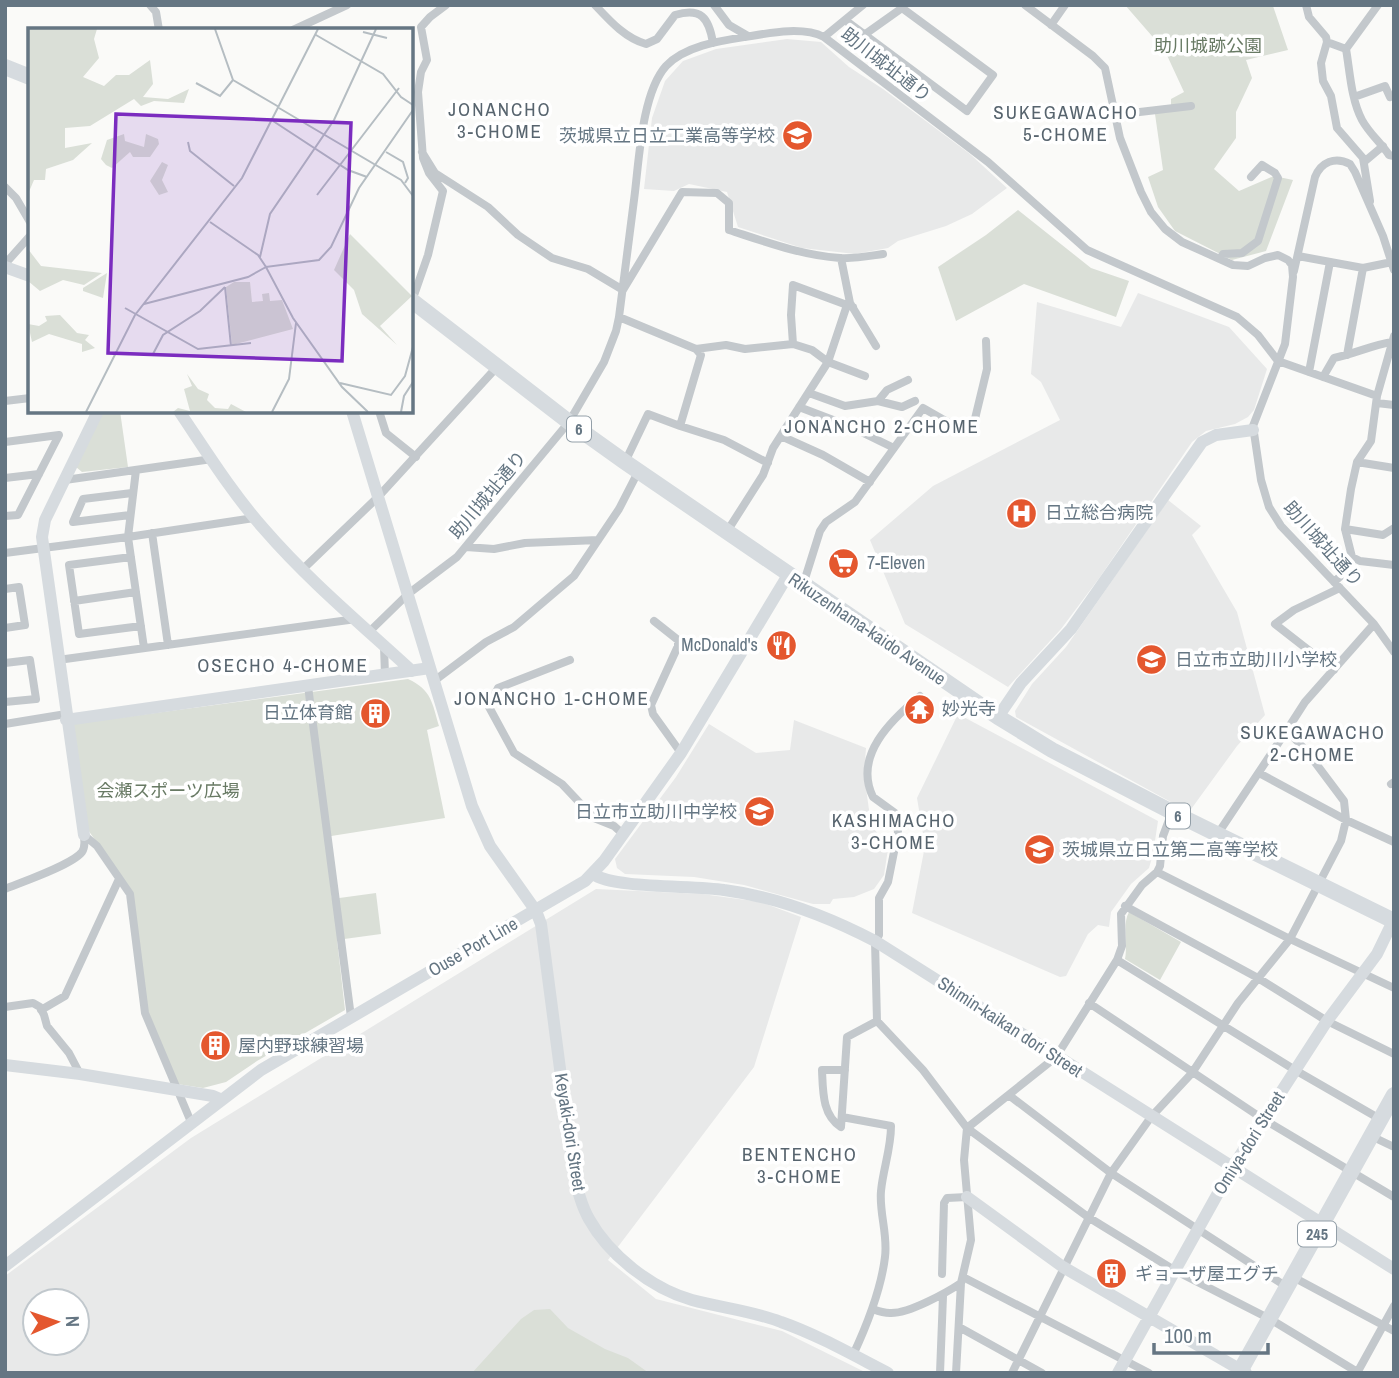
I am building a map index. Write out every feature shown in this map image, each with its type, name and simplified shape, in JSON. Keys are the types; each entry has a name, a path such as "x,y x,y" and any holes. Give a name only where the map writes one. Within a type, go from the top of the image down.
{"highway":[{"path":"5,67 28,76"},
{"name":"Rikuzenhama-kaido Avenue","path":"413,301 569,422 632,467 998,718 1052,750 1172,812 1394,921"},
{"name":"245","path":"1242,1372 1394,1095"}],"street":[{"path":"150,5 156,12 159,28"},
{"path":"297,28 347,5"},
{"path":"413,297 428,255 443,191 429,173 422,158 418,92 421,72 427,60 421,27 429,17 446,5"},
{"path":"596,5 613,24 636,41 646,44 657,39 674,15 690,11 700,14 706,21 713,43"},
{"path":"714,5 729,25 748,36"},
{"path":"824,37 863,5"},
{"path":"1025,5 1105,68 1120,138 1151,212 1165,229 1182,242 1243,267 1278,255 1288,260 1294,271"},
{"path":"1051,25 1065,5"},
{"path":"1306,5 1309,17 1326,37 1321,63 1323,81 1331,96 1338,128 1364,162 1370,207"},
{"path":"1378,5 1346,49 1354,97 1361,118 1371,134 1394,156"},
{"path":"845,20 864,35 967,111 993,75 902,8 864,35"},
{"name":"助川城址通り","path":"369,632 408,594 457,557 466,547 569,422 604,362 619,317 644,131 658,77 673,61 713,43 748,36 803,31 824,37 988,162 1087,250 1237,317 1258,335 1278,361 1253,430 1261,480 1269,507 1281,526 1374,624 1394,652"},
{"path":"1327,42 1346,49"},
{"path":"1354,97 1385,86 1390,97"},
{"path":"1115,115 1191,106"},
{"path":"1364,162 1383,146"},
{"path":"422,152 435,173 488,206 518,235 552,258 588,269 623,290 682,192 717,193 729,203 729,230 796,252 841,258 883,254"},
{"path":"1298,257 1363,268 1393,266 1350,164 1336,160 1323,165 1315,177 1294,271 1286,337 1278,361 1394,405"},
{"path":"1220,259 1223,254 1247,251 1261,235 1278,178 1275,173 1262,166 1251,177"},
{"path":"5,187 16,198 28,219"},
{"path":"28,238 5,266 28,275"},
{"path":"841,258 850,306 876,346"},
{"path":"1309,372 1330,262"},
{"path":"1347,355 1363,268"},
{"path":"793,344 793,285 850,306"},
{"path":"726,533 763,475 781,436 828,362 850,306"},
{"path":"619,317 696,349 701,355 680,426"},
{"path":"1323,377 1334,358 1393,339"},
{"path":"1334,670 1275,624 1337,585 1352,557 1345,529 1357,462 1371,441 1377,399 1393,339"},
{"path":"803,586 820,531 826,522 855,502 923,408 958,428 973,426 987,369 986,341"},
{"path":"696,349 726,345 745,349 793,344 812,350 828,362 866,376"},
{"path":"302,570 378,497 497,367"},
{"path":"878,401 887,390 908,380"},
{"path":"809,393 845,406 878,401 902,407 915,401"},
{"path":"5,401 28,398"},
{"path":"799,407 849,426 894,448"},
{"path":"5,889 73,860 85,846 42,548 42,529 97,413"},
{"path":"180,413 254,518 302,570 412,671"},
{"name":"Ouse Port Line","path":"5,1266 261,1069 536,911 490,846 478,824 353,413"},
{"path":"380,413 386,433 416,457"},
{"path":"5,724 412,671 432,674 514,627 574,576 620,509 648,414 724,440 768,463"},
{"path":"998,718 1021,683 1071,629 1202,442 1216,435 1253,430"},
{"path":"5,442 59,435 18,515 5,516"},
{"path":"781,436 823,455 870,482"},
{"path":"65,480 212,459"},
{"path":"1357,462 1394,468"},
{"path":"136,470 128,537 144,648"},
{"path":"5,478 39,474"},
{"path":"130,515 73,523 83,499 132,493"},
{"path":"5,553 254,518"},
{"path":"1345,529 1383,535 1394,528"},
{"path":"152,533 168,645"},
{"path":"466,547 494,549 525,542 598,540"},
{"path":"131,557 69,565 74,601 79,634 141,626"},
{"path":"1352,557 1360,561 1394,565"},
{"path":"536,911 577,887 593,874 623,834 681,753 788,575"},
{"path":"5,589 19,587 25,625 5,628"},
{"path":"74,601 136,592"},
{"path":"58,660 356,619"},
{"path":"654,621 678,640 651,705 653,715 681,753"},
{"path":"1217,835 1305,702 1374,624"},
{"path":"384,645 385,675"},
{"path":"5,663 30,660 36,699 5,702"},
{"path":"570,660 498,688 489,707 514,754 562,784 594,818 614,826 623,834"},
{"path":"308,686 351,1017"},
{"path":"920,696 887,727 871,752 867,774 873,797 895,813 898,832 888,882 879,898 879,934 875,941 877,1021 923,1070 967,1128 1088,1217 1174,1270 1270,1319 1358,1372 1394,1306"},
{"path":"1012,1373 1111,1173 1151,1117 1192,1073 1238,1003 1290,939 1345,831 1344,801 1287,730"},
{"path":"1259,773 1346,820 1394,842"},
{"path":"956,1373 962,1280 971,1240 964,1160 967,1128 1056,1057 1117,960 1122,946 1121,914 1142,885 1157,872 1162,858 1165,826 1172,812"},
{"path":"84,835 97,846 130,894 145,1013 191,1122"},
{"path":"1157,872 1394,988"},
{"name":"Shimin-kaikan dori Street","path":"593,874 610,882 697,887 753,895 811,911 875,941 1394,1269"},
{"path":"41,1010 65,996 120,879"},
{"path":"1125,906 1258,978 1327,1021 1394,1054"},
{"name":"Keyaki-dori Street","path":"536,911 543,938 573,1168 581,1202 597,1232 625,1261 665,1289 690,1300 775,1319 888,1373"},
{"name":"Omiya-dori Street","path":"1118,1373 1231,1168 1327,1021 1363,974 1394,921"},
{"path":"1117,960 1380,1119"},
{"path":"5,1007 33,1003 41,1010 47,1026 69,1052 80,1074"},
{"path":"1089,1003 1263,1119 1394,1197"},
{"path":"845,1070 822,1070 823,1097 828,1113 841,1127 842,1117 845,1070 847,1037 877,1021"},
{"path":"5,1065 80,1074 220,1099"},
{"path":"1010,1096 1111,1173 1198,1229 1290,1282 1394,1331"},
{"path":"842,1117 891,1126 891,1145 881,1192 886,1227 885,1257 873,1309 853,1356"},
{"path":"1371,1136 1394,1147"},
{"path":"943,1274 944,1203 947,1198 967,1197 1063,1267 1242,1372"},
{"path":"873,1309 888,1313 899,1312 943,1296 962,1280"},
{"path":"962,1280 1149,1373"},
{"path":"940,1373 943,1296"},
{"path":"959,1327 1042,1373"}],"shaded area":[{"name":"茨城県立日立工業高等学校","path":"787,39 821,42 849,67 970,154 1007,188 972,214 946,226 898,241 888,248 855,254 802,248 738,227 727,192 689,184 674,191 644,189 652,118 665,81 683,61 716,49"},
{"name":"日立総合病院","path":"1138,293 1229,327 1267,369 1254,410 1235,424 1206,431 1192,442 1100,577 1061,629 1008,687 905,624 870,540 933,486 1060,420 1041,382 1031,374 1037,302 1121,327"},
{"name":"日立市立助川小学校","path":"1168,500 1201,526 1192,535 1237,612 1265,715 1237,746 1189,812 1016,717 1015,711 1032,684 1066,647"},
{"name":"茨城県立日立第二高等学校","path":"958,714 1158,821 1149,868 1131,884 1111,912 1109,927 1098,925 1088,934 1066,976 1060,977 912,913 925,846 917,798"},
{"name":"日立市立助川中学校","path":"794,720 866,748 864,774 871,824 888,849 884,875 874,889 854,897 833,899 830,904 813,904 744,885 694,877 625,874 617,868 615,859 676,777 709,724 756,753 790,750"},
{"path":"596,889 702,894 761,902 801,917 754,1067 608,1260 656,1299 782,1331 867,1373 5,1373 5,1276 191,1138"}],"green space":[{"name":"助川城跡公園","path":"1125,5 1273,6 1288,50 1246,60 1252,78 1236,112 1236,138 1214,169 1239,191 1274,176 1293,180 1266,251 1232,260 1175,231 1158,207 1148,177 1163,170 1154,107 1171,105 1171,99 1184,92 1165,51"},
{"path":"1018,210 1091,268 1129,281 1116,317 1024,284 956,321 938,267"},
{"path":"102,413 120,413 128,467 82,472 76,467"},
{"name":"会瀬スポーツ広場","path":"408,679 427,693 439,726 427,730 445,818 325,837 332,899 376,893 381,934 337,940 345,1010 226,1082 203,1088 177,1084 148,1011 133,893 88,830 73,724"},
{"path":"1129,912 1181,942 1160,980 1125,959 1126,922"},
{"path":"550,1309 568,1328 605,1349 628,1358 649,1373 472,1373 521,1319 534,1310"}],"place":[{"name":"茨城県立日立工業高等学校","path":"798,136"},
{"name":"日立総合病院","path":"1022,513"},
{"name":"7-Eleven","path":"844,563"},
{"name":"McDonald's","path":"781,645"},
{"name":"日立市立助川小学校","path":"1152,660"},
{"name":"妙光寺","path":"919,709"},
{"name":"日立体育館","path":"376,713"},
{"name":"日立市立助川中学校","path":"760,812"},
{"name":"茨城県立日立第二高等学校","path":"1039,850"},
{"name":"屋内野球練習場","path":"215,1046"},
{"name":"ギョーザ屋エグチ","path":"1112,1274"}],"district":[{"name":"JONANCHO 3-CHOME","path":"500,120"},
{"name":"SUKEGAWACHO 5-CHOME","path":"1066,123"},
{"name":"JONANCHO 2-CHOME","path":"882,426"},
{"name":"OSECHO 4-CHOME","path":"283,665"},
{"name":"JONANCHO 1-CHOME","path":"552,698"},
{"name":"SUKEGAWACHO 2-CHOME","path":"1313,743"},
{"name":"KASHIMACHO 3-CHOME","path":"894,831"},
{"name":"BENTENCHO 3-CHOME","path":"800,1165"}]}
